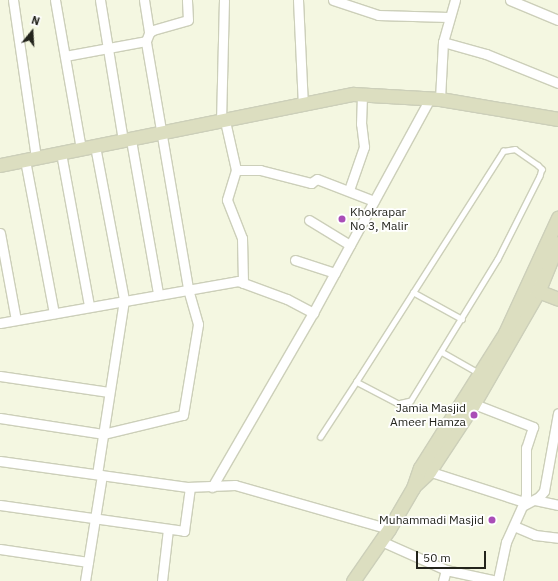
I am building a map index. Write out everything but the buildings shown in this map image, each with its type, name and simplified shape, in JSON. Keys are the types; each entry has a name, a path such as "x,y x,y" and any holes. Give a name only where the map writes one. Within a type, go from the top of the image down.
{"street":[{"path":"12,0 30,159 54,313"},
{"path":"55,0 81,149"},
{"path":"100,0 107,48 158,293"},
{"path":"0,418 103,434 183,415 198,324 188,288 160,134 147,37 144,0"},
{"path":"65,56 107,48 147,37 188,20 187,0"},
{"path":"224,0 223,121 236,170 227,200 242,238 243,283"},
{"path":"298,0 302,105"},
{"path":"332,0 378,15 448,17"},
{"path":"212,487 313,313 374,201 435,98 448,17 455,0"},
{"path":"510,0 558,20"},
{"path":"443,42 486,54 558,83"},
{"path":"0,165 362,94 435,98 558,119"},
{"path":"349,190 364,147 361,124 362,94"},
{"path":"85,581 95,518 103,434 124,300 95,146"},
{"path":"61,153 90,306"},
{"path":"236,170 260,170 311,183 316,179 349,190 374,201"},
{"path":"469,402 480,373 533,289 558,218"},
{"path":"309,220 350,245"},
{"path":"0,233 16,320"},
{"path":"353,581 389,529 424,470 469,402 558,242"},
{"path":"295,260 335,273"},
{"path":"0,323 158,293 238,281 287,299 313,313"},
{"path":"533,289 558,299"},
{"path":"0,376 109,392"},
{"path":"381,541 446,570 473,579 497,581 506,542 524,503 526,495 526,448 532,427 469,402"},
{"path":"424,470 524,503 535,500 544,491 558,413"},
{"path":"0,461 190,487 235,485 389,529"},
{"path":"0,505 184,531 190,487"},
{"path":"535,500 558,506"},
{"path":"514,526 536,535 558,538"},
{"path":"162,581 168,529"},
{"path":"0,549 88,562"},
{"path":"443,581 446,570"}],"lane":[{"path":"320,437 503,151 515,149 538,165 542,169 540,176 498,259 415,396 404,404 398,404 356,382"},
{"path":"414,292 462,319"},
{"path":"442,352 480,373"}],"place":[{"name":"Khokrapar No 3, Malir","path":"342,219"},
{"name":"Jamia Masjid Ameer Hamza","path":"474,415"},
{"name":"Muhammadi Masjid","path":"492,520"}]}
